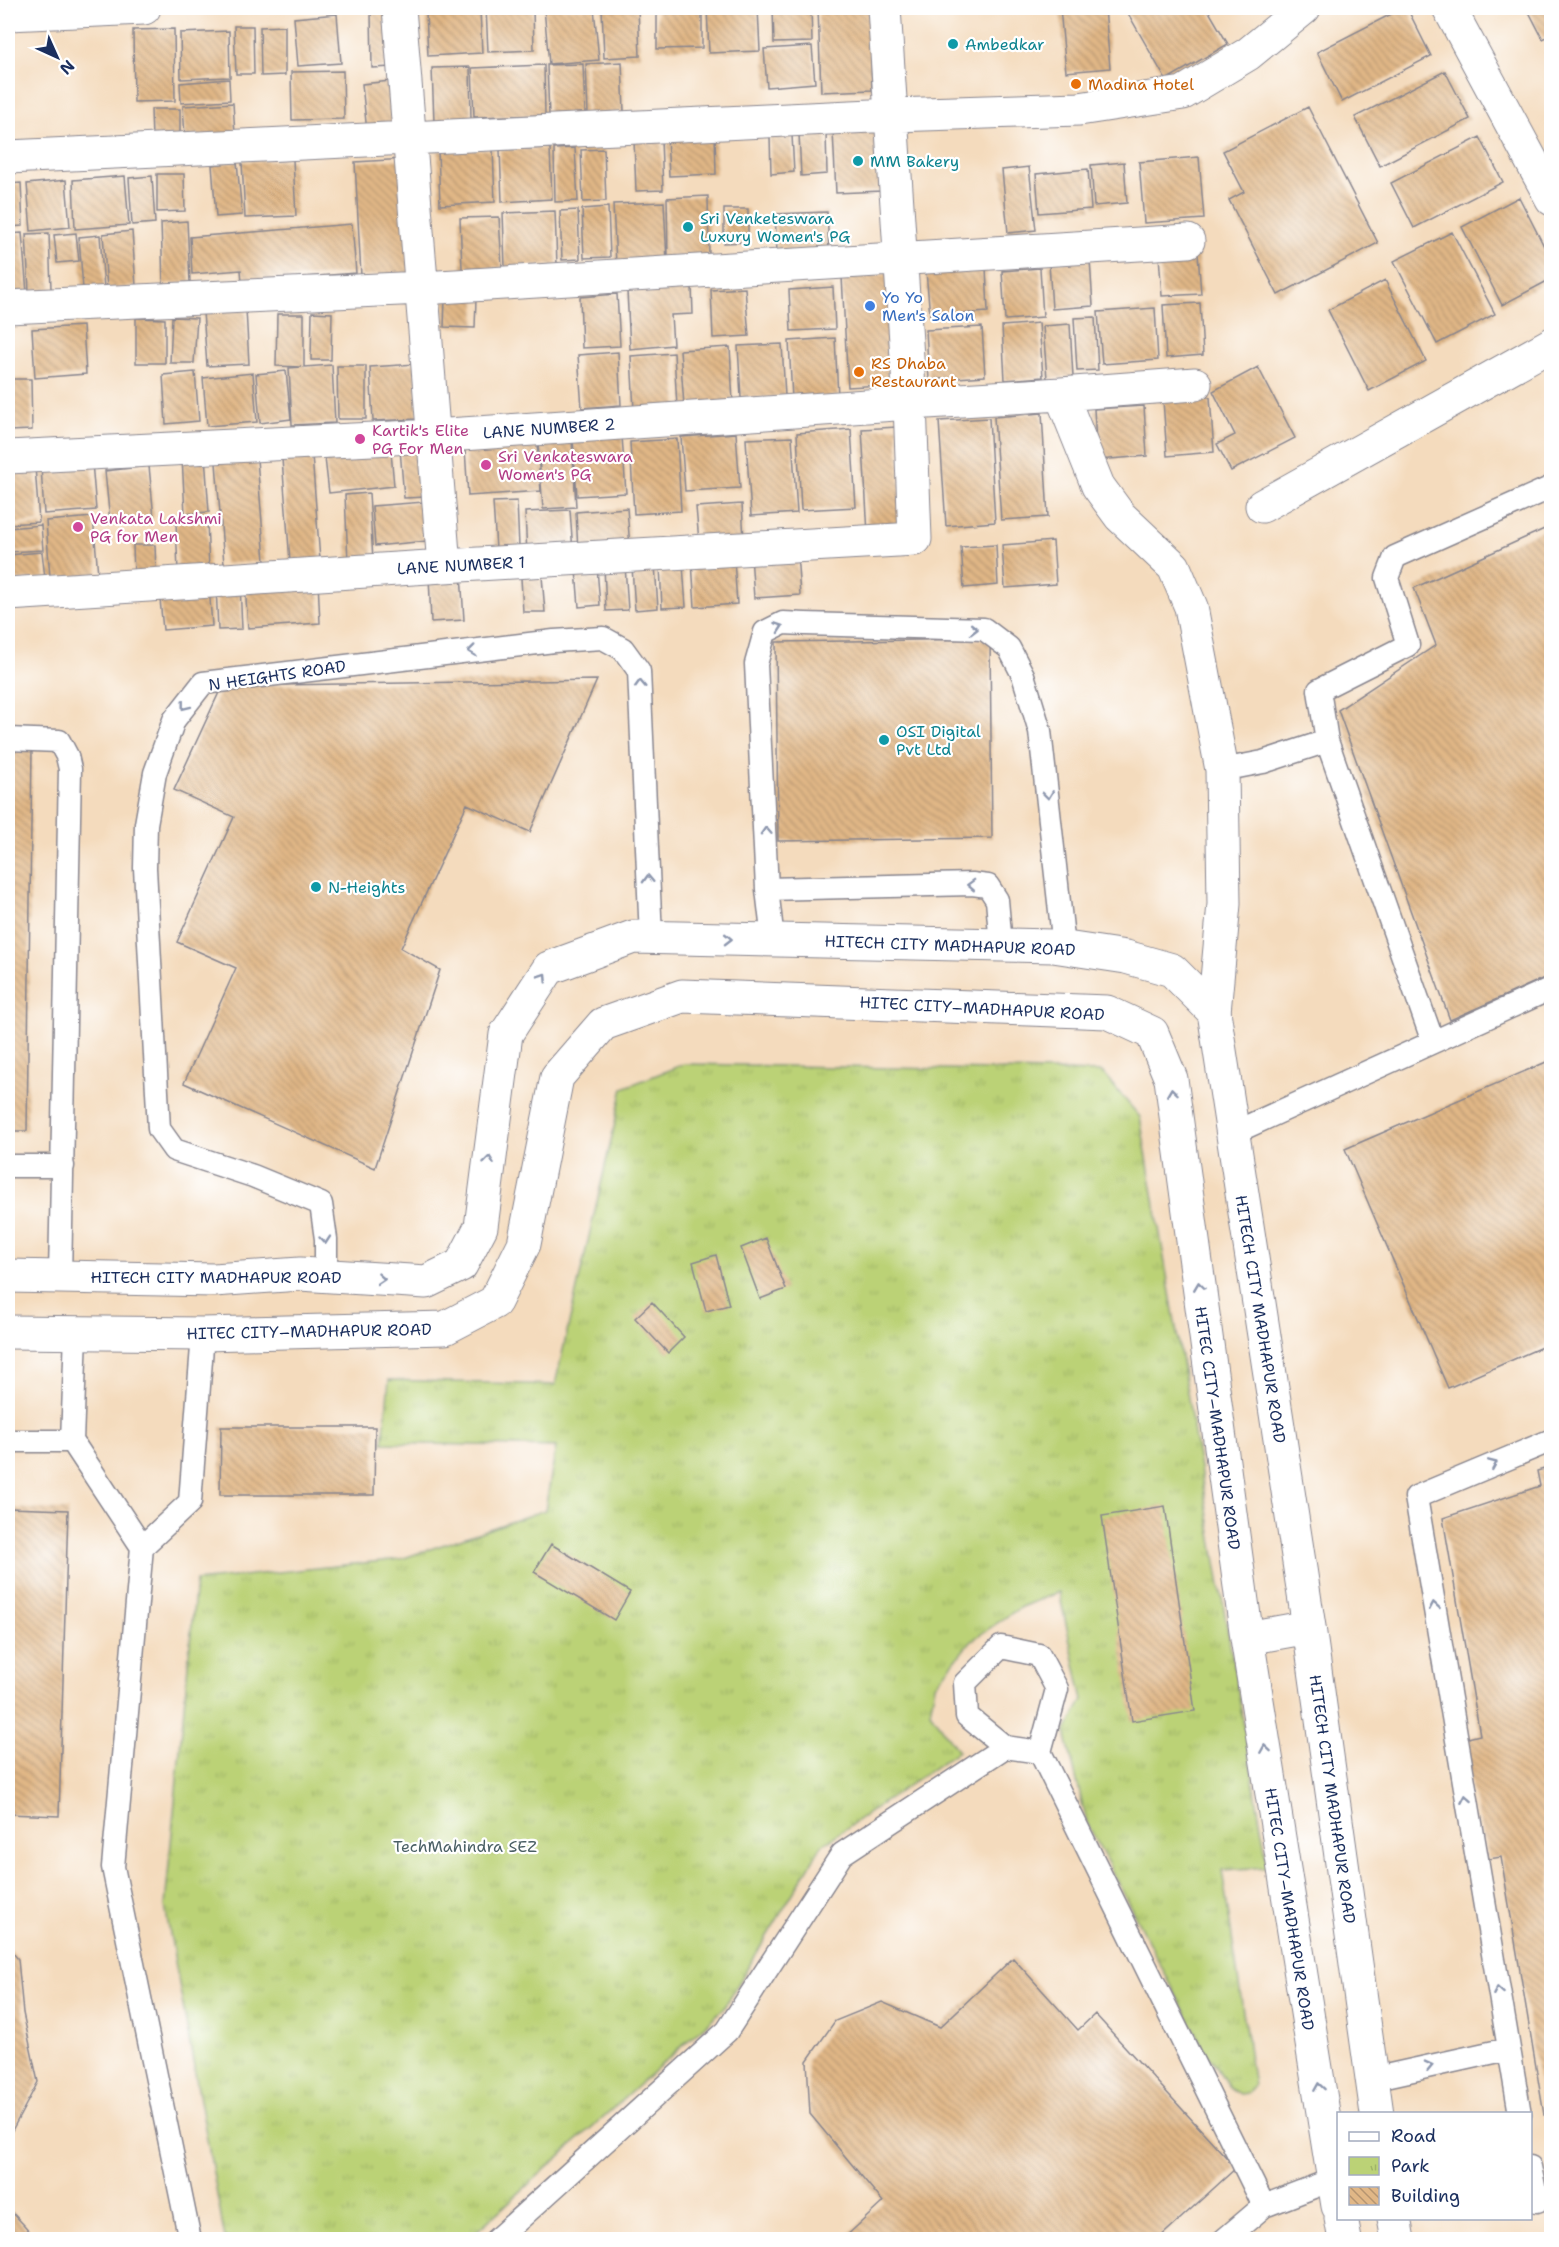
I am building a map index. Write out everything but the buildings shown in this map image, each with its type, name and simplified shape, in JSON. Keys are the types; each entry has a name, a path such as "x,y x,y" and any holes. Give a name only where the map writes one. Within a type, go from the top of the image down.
{"street":[{"path":"8,14 144,8"},
{"path":"399,8 444,566"},
{"path":"884,8 893,114 910,403"},
{"path":"8,157 893,114 1078,109 1183,93 1248,54 1304,8"},
{"path":"1449,8 1551,199"},
{"path":"8,307 422,288 1188,241"},
{"path":"1262,506 1551,344"},
{"name":"LANE NUMBER 2","path":"8,457 432,436 1195,384"},
{"path":"1061,394 1098,486 1120,516 1174,567 1191,607 1222,770 1224,904 1214,1012"},
{"name":"LANE NUMBER 1","path":"8,594 915,539 910,403"},
{"name":"HITECH CITY MADHAPUR ROAD","path":"8,1276 213,1280 300,1274 426,1282 461,1265 481,1227 506,1034 549,968 633,937 1064,947 1126,957 1172,970 1214,1012 1309,1627 1377,2112"},
{"name":"HITEC CITY–MADHAPUR ROAD","path":"8,1332 203,1334 445,1328 495,1302 525,1244 557,1077 603,1024 682,996 1107,1012 1152,1033 1171,1079 1247,1638 1336,2193"},
{"path":"1247,1638 1309,1627"},
{"path":"1341,2220 1345,2240"},
{"path":"1394,2220 1398,2240"}],"lane":[{"path":"1433,1042 1327,741 1319,690 1408,645 1387,578 1395,557 1551,487"},
{"path":"773,940 767,890 756,664 765,633 783,623 984,629 1009,648 1023,675 1040,731 1064,947"},
{"name":"N HEIGHTS ROAD","path":"326,1276 326,1239 321,1204 254,1176 174,1150 159,1129 145,868 146,824 155,773 174,720 203,683 554,641 603,638 623,649 639,671 651,937"},
{"path":"8,739 59,741 68,756 70,769 60,1277"},
{"path":"1222,770 1263,762 1327,741"},
{"path":"767,890 972,884 988,886 997,900 1001,945"},
{"path":"1233,1133 1551,988"},
{"path":"8,1166 63,1166"},
{"path":"76,1333 72,1441 142,1547 113,1866 190,2240"},
{"path":"142,1547 190,1502 203,1334"},
{"path":"1520,2112 1416,1497 1551,1440"},
{"path":"8,1441 72,1441"},
{"path":"1040,1752 1005,1747 968,1716 964,1683 1001,1647 1039,1655 1056,1689 1040,1752 1264,2206"},
{"path":"496,2240 727,2031 842,1854 1005,1747"},
{"path":"1372,2079 1508,2049"},
{"path":"1532,2177 1537,2201 1551,2195"},
{"path":"1224,2240 1264,2206 1336,2193"}],"green space":[{"name":"TechMahindra SEZ","path":"684,1064 1102,1072 1140,1117 1268,1867 1222,1870 1254,2086 1248,2093 1239,2094 1229,2087 1202,2045 1087,1823 1065,1732 1083,1700 1059,1592 1021,1607 971,1641 935,1685 930,1712 958,1751 822,1845 723,2009 468,2239 225,2239 165,1906 196,1581 401,1559 545,1510 556,1447 383,1443 389,1380 555,1385 623,1088"}],"place":[{"name":"Ambedkar","path":"953,44"},
{"name":"Madina Hotel","path":"1076,84"},
{"name":"MM Bakery","path":"858,161"},
{"name":"Sri Venketeswara Luxury Women's PG","path":"688,227"},
{"name":"Yo Yo Men's Salon","path":"870,306"},
{"name":"RS Dhaba Restaurant","path":"859,372"},
{"name":"Kartik's Elite PG For Men","path":"360,439"},
{"name":"Sri Venkateswara Women's PG","path":"486,465"},
{"name":"Venkata Lakshmi PG for Men","path":"78,527"},
{"name":"OSI Digital Pvt Ltd","path":"884,740"},
{"name":"N-Heights","path":"316,887"}]}
